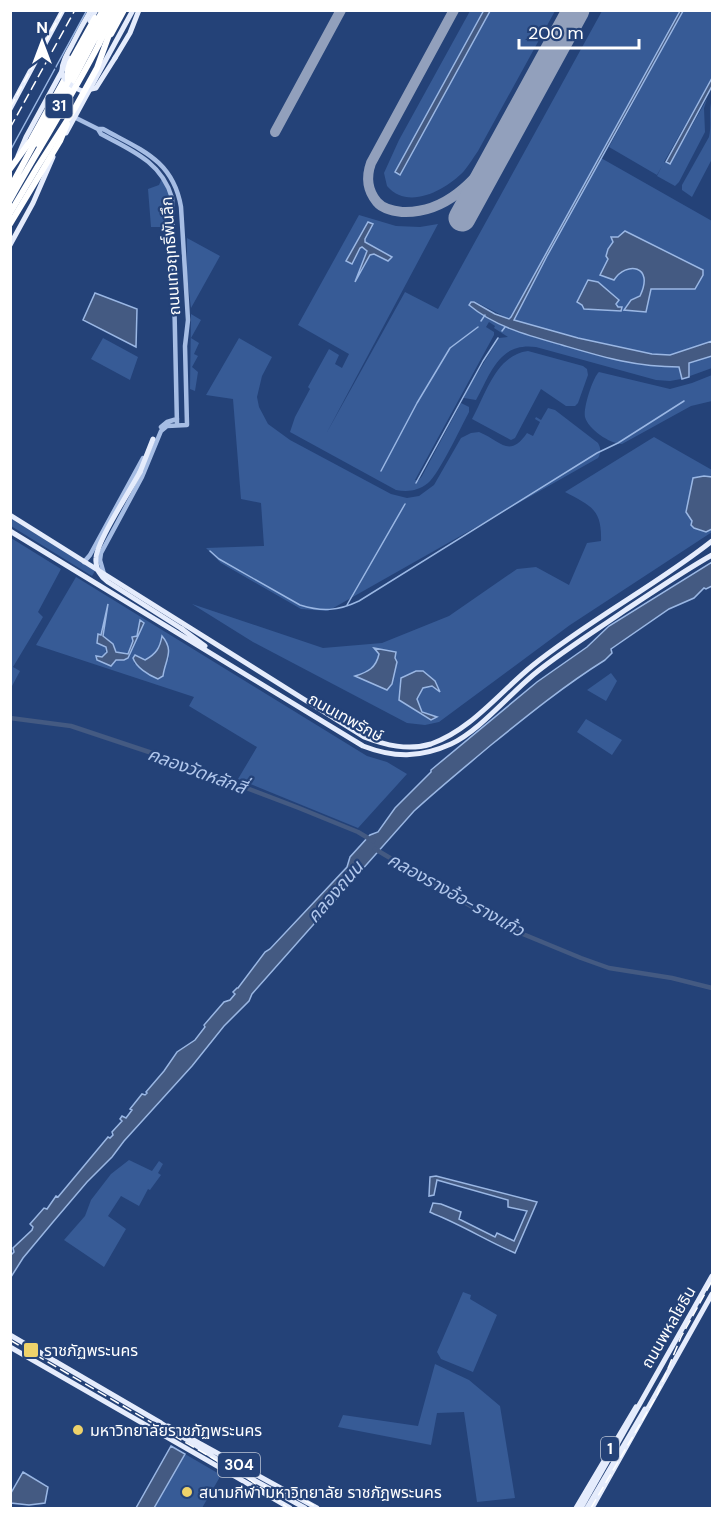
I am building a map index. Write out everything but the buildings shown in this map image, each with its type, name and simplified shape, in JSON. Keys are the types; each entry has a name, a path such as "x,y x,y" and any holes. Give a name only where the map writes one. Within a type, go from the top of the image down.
{"highway":[{"path":"70,85 68,70 70,63 103,10"},
{"name":"31","path":"10,169 31,140 103,10"},
{"name":"31","path":"10,188 103,10"},
{"name":"31","path":"10,202 103,10"},
{"path":"10,213 97,68 117,10"},
{"name":"31","path":"10,202 31,161 82,78 117,10"},
{"path":"10,224 60,141 86,83 124,10"}],"main road":[{"path":"10,109 63,10"},
{"path":"91,10 61,65 63,76 70,85 82,91 96,88 100,84 130,33 137,12"},
{"name":"31","path":"10,244 74,117 137,12"},
{"path":"153,439 140,472 98,549 97,567 108,582 182,629 213,654"},
{"name":"ถนนเทพรักษ์","path":"10,515 364,737 384,745 406,747 429,744 448,737 462,728 532,667 580,631 712,543"},
{"name":"ถนนเทพรักษ์","path":"10,531 363,746 383,754 410,755 426,753 453,743 467,734 536,672 712,554"},
{"name":"ถนนพหลโยธิน","path":"581,1509 712,1276"},
{"name":"ถนนพหลโยธิน","path":"592,1509 712,1294"},
{"name":"304","path":"10,1335 161,1423 223,1463 305,1509"},
{"name":"304","path":"10,1347 290,1509"},
{"name":"ถนนพหลโยธิน","path":"576,1509 647,1391"},
{"name":"ถนนพหลโยธิน","path":"587,1509 637,1422 655,1396"},
{"name":"304","path":"161,1423 317,1509"}],"street":[{"name":"ถนนเทวฤทธิ์พันลึก","path":"74,117 98,129 104,129 152,156 171,175 179,195 187,311 185,346 187,425 177,422 172,198 165,178 149,161 101,134 98,129"},
{"path":"165,178 171,175"},
{"path":"172,198 179,195"},
{"path":"176,314 187,311"},
{"path":"84,562 93,550 153,439 164,424 177,422"},
{"path":"104,574 100,560 101,553 142,477 161,431 177,422"},
{"path":"93,550 95,555 101,553"}],"shaded area":[{"path":"470,11 555,11 478,151 464,171 437,191 427,195 405,197 387,186 384,173 399,140"},
{"path":"602,11 679,11 511,317 509,319 474,301 469,305 507,328 601,158 712,221 712,368 690,376 689,373 681,379 656,380 536,347 523,347 505,354 492,370 476,400 464,398 499,338 508,337 489,322 486,327 494,332 494,335 415,480 418,481 422,476 461,403 469,407 469,412 438,470 424,486 413,490 396,490 290,432 310,389 308,387 329,349 339,355 335,364 342,368 349,354 298,325 359,215 396,226 420,227 438,224 326,434 405,292 438,309"},
{"path":"683,11 712,11 712,78 664,162 670,164 707,99 704,108 705,132 675,186 657,176 662,166 657,175 609,147"},
{"path":"712,99 712,159 692,197 682,190 682,185 709,137"},
{"path":"162,178 170,196 172,227 151,227 148,189 159,185"},
{"path":"187,238 220,256 191,308 187,276"},
{"path":"191,314 201,320 191,338 199,343 194,354 198,356 192,367 198,372 195,391 190,389"},
{"path":"103,338 138,357 130,380 91,359"},
{"path":"239,338 272,357 262,376 257,397 259,407 268,424 290,440 391,494 407,498 419,496 434,485 461,438 471,433 479,432 504,446 515,445 527,433 533,436 540,422 535,419 536,417 541,420 548,408 555,410 598,443 600,454 598,458 328,611 301,609 221,563 206,548 264,546 261,503 241,499 233,399 206,395"},
{"path":"528,351 583,366 587,369 588,375 575,406 566,406 541,389 515,438 511,440 472,419 493,377 500,368 517,354"},
{"path":"599,372 670,389 712,375 712,401 691,406 622,444 617,443 595,431 585,417 589,393"},
{"path":"654,437 712,470 712,532 570,625 439,722 425,725 407,723 253,642 192,604 323,648 382,643 449,616 517,569 536,567 569,585 587,543 601,541 601,530 597,515 593,510 565,492"},
{"path":"10,518 95,571 92,576 11,526"},
{"path":"11,538 61,569 38,612 43,617 13,667 20,671 11,688"},
{"path":"76,577 367,756 387,762 407,774 358,828 238,779 257,747 189,706 194,697 36,645","holes":["106,611 103,636 123,654 128,654 137,636 140,621 137,637 128,658 124,660 97,659 105,656 106,647 101,643 99,635 101,635","162,636 169,658 157,679 134,663 135,655 145,660 155,653"]},
{"path":"611,673 617,681 606,701 587,690"},
{"path":"586,719 622,740 612,755 577,732"},
{"path":"129,1160 152,1171 159,1161 163,1164 158,1173 161,1175 150,1190 148,1189 139,1206 121,1196 108,1216 126,1229 104,1267 64,1240 85,1216 91,1200 111,1174"},
{"path":"463,1292 471,1295 470,1299 497,1315 473,1372 441,1359 437,1352"},
{"path":"435,1364 469,1380 500,1406 515,1498 477,1502 464,1412 437,1413 431,1445 338,1427 343,1415 418,1426"},
{"name":"สนามกีฬา มหาวิทยาลัย ราชภัฎพระนคร","path":"185,1454 221,1475 202,1508 154,1508"}],"water":[{"path":"484,10 490,11 400,175 395,172"},
{"path":"680,11 683,11 514,320 578,338 652,354 670,355 712,341 712,356 689,363 689,377 682,379 679,367 648,365 591,354 513,330 479,313 469,305 474,302 495,314 509,319 511,317"},
{"path":"712,78 712,86 670,164 666,162"},
{"path":"368,222 373,224 365,242 392,257 388,261 374,254 370,255 355,282 367,251 362,247 352,264 346,261"},
{"path":"625,231 703,270 703,275 695,289 651,289 646,312 624,310 631,300 640,296 644,286 642,272 637,269 625,270 614,280 600,275 608,259 606,256 608,249 613,242 611,237 618,237"},
{"path":"588,280 598,282 619,300 616,304 622,307 621,311 584,309 577,302"},
{"path":"95,293 137,309 136,347 83,320"},
{"path":"712,477 712,529 706,532 691,525 692,521 686,512 693,478"},
{"name":"คลองถนน","path":"712,562 712,586 704,588 694,598 669,609 611,649 612,653 605,660 491,745 414,811 112,1157 87,1182 23,1258 11,1277 13,1248 32,1230 33,1227 30,1224 44,1208 47,1209 56,1196 58,1197 108,1137 113,1135 112,1132 122,1121 120,1119 122,1116 126,1118 132,1110 130,1109 142,1094 147,1093 177,1052 195,1040 205,1027 204,1025 224,1002 230,1000 235,994 233,992 265,952 347,867 350,857 370,835 378,832 395,808 431,770 537,682 587,647 609,626"},
{"path":"108,604 103,636 113,644 116,652 128,654 133,641 132,637 137,636 140,620 144,623 128,658 116,660 111,666 97,660 96,656 102,657 107,652 106,647 97,643"},
{"path":"162,636 169,651 163,676 158,679 137,665 133,658 135,655 145,660 155,653"},
{"path":"374,648 396,652 397,662 392,684 387,690 355,676 374,666 379,654"},
{"path":"416,671 423,671 435,681 440,692 432,686 423,688 417,699 422,712 437,717 431,720 399,700 401,678"},
{"path":"436,1176 537,1202 515,1253 430,1212 433,1203 441,1204 461,1212 459,1219 495,1237 497,1233 514,1241 527,1211 508,1207 508,1200 437,1180 434,1195 429,1196 430,1177"},
{"path":"171,1446 185,1454 154,1508 136,1508"},
{"path":"23,1472 48,1487 45,1503 29,1505 11,1503 11,1493"}],"waterway":[{"path":"10,151 87,10"},
{"path":"481,321 485,315"},
{"path":"381,471 417,403 450,348 478,327"},
{"path":"502,331 505,327"},
{"path":"416,483 498,338"},
{"path":"210,551 219,559 300,605 316,609 344,607 359,601 684,401"},
{"path":"347,605 405,504"},
{"name":"คลองวัดหลักสี่","path":"10,718 71,726 167,758 299,808 358,832 373,841"},
{"name":"คลองรางอ้อ-รางแก้ว","path":"375,849 506,927 581,958 609,968 672,978 712,988"}],"taxiway":[{"path":"275,132 341,10"},
{"path":"454,10 371,163 368,173 369,188 377,202 391,210 418,211 433,207 459,192 501,147"}],"runway":[{"path":"462,218 576,10"}],"railway":[{"path":"10,108 63,10"},
{"path":"10,128 75,10"},
{"path":"591,1508 657,1395 681,1337 712,1281"},
{"path":"10,1340 250,1480 288,1508"},
{"path":"264,1486 300,1498 319,1508"}],"place":[{"name":"ราชภัฏพระนคร","path":"31,1350"},
{"name":"มหาวิทยาลัยราชภัฏพระนคร","path":"78,1430"},
{"name":"สนามกีฬา มหาวิทยาลัย ราชภัฎพระนคร","path":"187,1492"}]}
